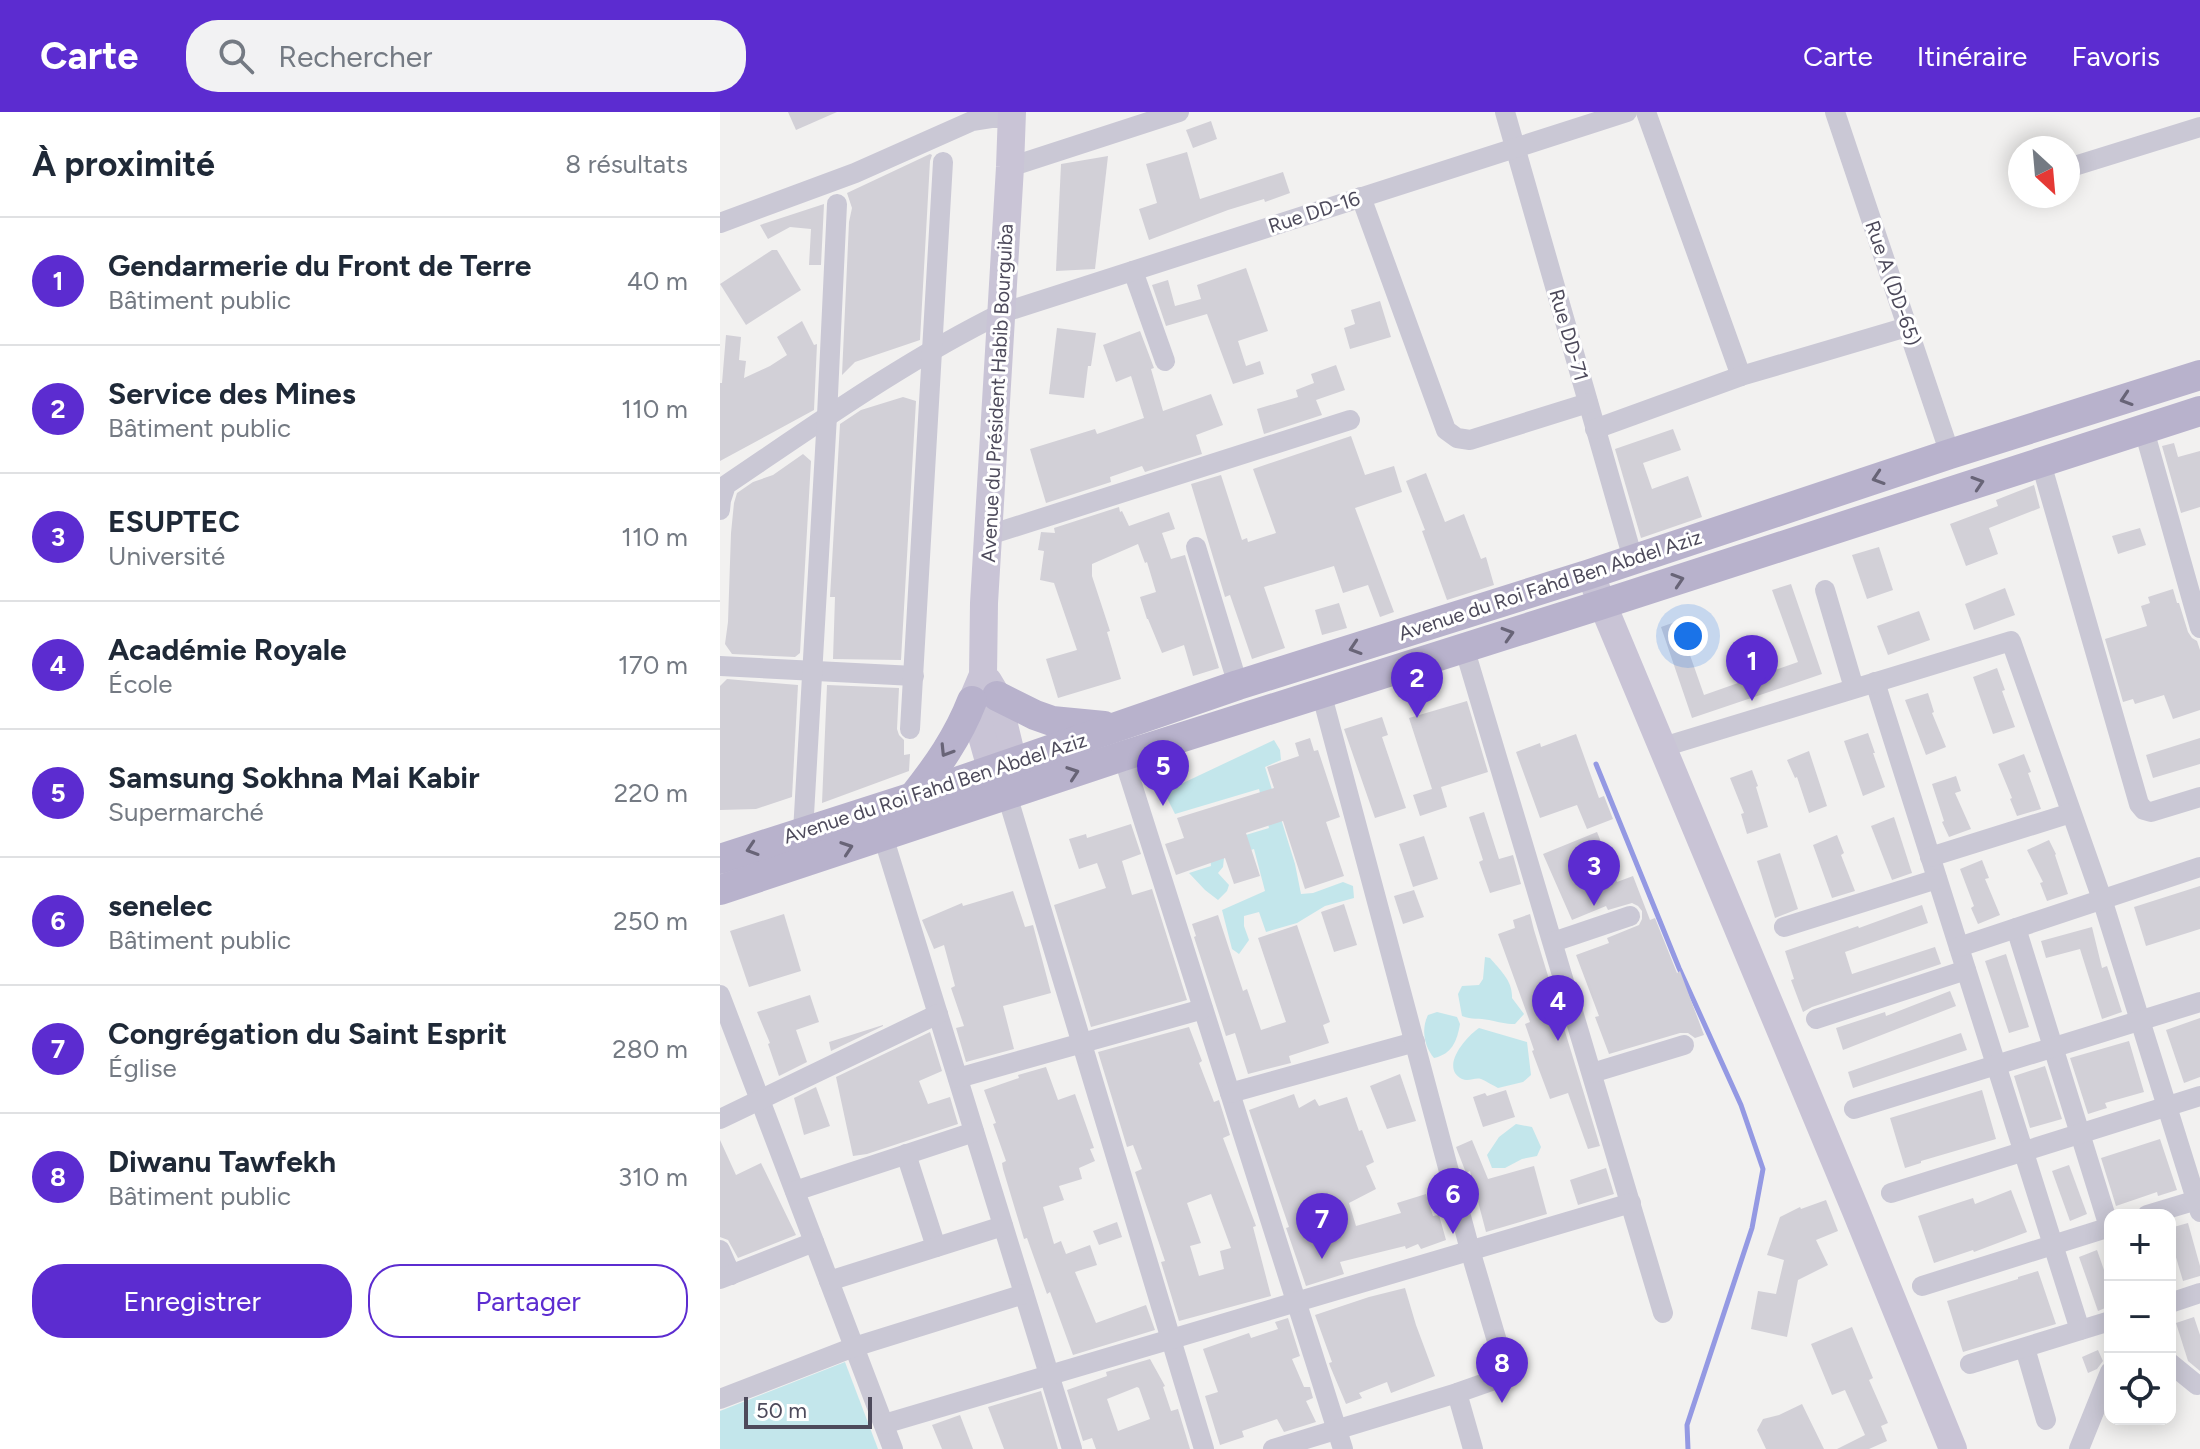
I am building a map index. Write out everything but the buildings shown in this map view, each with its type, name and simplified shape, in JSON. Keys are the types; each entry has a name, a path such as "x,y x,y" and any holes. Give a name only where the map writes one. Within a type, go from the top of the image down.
{"main road":[{"name":"Avenue du Roi Fahd Ben Abdel Aziz","path":"720,890 883,836 1006,783 1120,741 1238,685 2200,375"},
{"name":"Avenue du Roi Fahd Ben Abdel Aziz","path":"1120,741 1321,692 2200,411"},
{"path":"913,797 945,755 984,691 1035,715 1120,741"},
{"name":"Avenue du Roi Fahd Ben Abdel Aziz","path":"720,859 913,797 1006,783"}],"street":[{"path":"1010,167 1179,112"},
{"name":"Rue DD-71","path":"1505,112 1633,559"},
{"name":"Rue DD-16","path":"723,483 956,336 1002,313 1627,112"},
{"path":"1646,112 1741,376"},
{"name":"Rue A (DD-65)","path":"1835,112 1950,454"},
{"path":"720,223 855,173 972,121 1012,115"},
{"name":"Avenue du Président Habib Bourguiba","path":"1006,783 984,691 984,603 1012,115"},
{"path":"2080,164 2200,127"},
{"path":"910,729 943,162"},
{"path":"1361,197 1446,430 1457,438 1470,440 1588,403"},
{"path":"803,832 837,204"},
{"path":"1133,271 1165,361"},
{"path":"1595,429 1741,376 1907,327"},
{"path":"989,535 1350,420"},
{"path":"2144,430 2200,628"},
{"path":"2041,463 2139,804 2151,812 2200,797"},
{"path":"720,510 723,483"},
{"path":"1196,547 1238,685"},
{"path":"1590,574 1953,1449"},
{"path":"1825,590 1854,688"},
{"path":"1663,747 2011,641 2102,899 2199,1204 2175,1209"},
{"path":"1464,647 1663,1313"},
{"path":"720,666 914,676"},
{"path":"1875,682 2080,1330"},
{"path":"1273,1449 1340,1439 1494,1380 1500,1373 1502,1358 1470,1250 1321,692"},
{"path":"1120,741 1340,1439"},
{"path":"1006,783 1204,1449"},
{"path":"1930,857 2071,813"},
{"path":"883,836 1072,1449"},
{"path":"1959,947 2200,867"},
{"path":"1784,927 1937,879"},
{"path":"1553,942 1630,916"},
{"path":"2016,928 2104,1209"},
{"path":"1816,1019 1966,970"},
{"path":"720,995 893,1449"},
{"path":"1854,1109 2200,1002"},
{"path":"958,1078 1203,1009"},
{"path":"720,1119 938,1014"},
{"path":"1230,1093 1415,1042"},
{"path":"1592,1073 1684,1045"},
{"path":"1891,1193 2200,1096"},
{"path":"795,1191 974,1132"},
{"path":"906,1154 936,1247"},
{"path":"884,1424 1631,1203"},
{"path":"829,1281 1003,1226"},
{"path":"1922,1286 2104,1230"},
{"path":"720,1250 726,1277 814,1242"},
{"path":"2176,1301 2200,1293"},
{"path":"720,1399 854,1347 1024,1294"},
{"path":"1970,1364 2104,1323"},
{"path":"2025,1348 2046,1420"},
{"path":"2176,1368 2197,1385"},
{"path":"2079,1449 2104,1387"},
{"path":"1457,1393 1473,1449"}],"shaded area":[{"path":"1274,740 1281,760 1265,767 1295,864 1301,894 1343,882 1353,886 1354,898 1325,906 1297,923 1266,932 1259,912 1244,916 1249,940 1239,954 1232,949 1222,910 1265,891 1254,849 1224,858 1223,867 1218,873 1229,885 1218,900 1189,873 1211,866 1209,846 1269,828 1259,789 1175,814 1164,792"},
{"path":"1485,957 1490,958 1505,976 1512,998 1524,1014 1515,1024 1462,1016 1458,994 1462,986 1479,985 1483,979"},
{"path":"1437,1012 1457,1017 1460,1024 1453,1046 1434,1058 1424,1032 1428,1015"},
{"path":"1479,1028 1527,1042 1531,1075 1523,1082 1498,1088 1481,1079 1465,1080 1456,1074 1453,1067 1457,1052"},
{"path":"1516,1124 1532,1127 1541,1147 1537,1156 1522,1159 1505,1168 1492,1168 1487,1155 1499,1137"},
{"path":"845,1362 878,1449 720,1449 720,1411"}],"waterway":[{"path":"1596,764 1679,968 1741,1105 1763,1169 1752,1228 1687,1425 1688,1449"}],"place":[{"name":"Gendarmerie du Front de Terre","path":"1752,701"},
{"name":"Service des Mines","path":"1417,718"},
{"name":"Samsung Sokhna Mai Kabir","path":"1163,806"},
{"name":"ESUPTEC","path":"1594,906"},
{"name":"Académie Royale","path":"1558,1041"},
{"name":"senelec","path":"1453,1234"},
{"name":"Congrégation du Saint Esprit","path":"1322,1259"},
{"name":"Diwanu Tawfekh","path":"1502,1403"}]}
